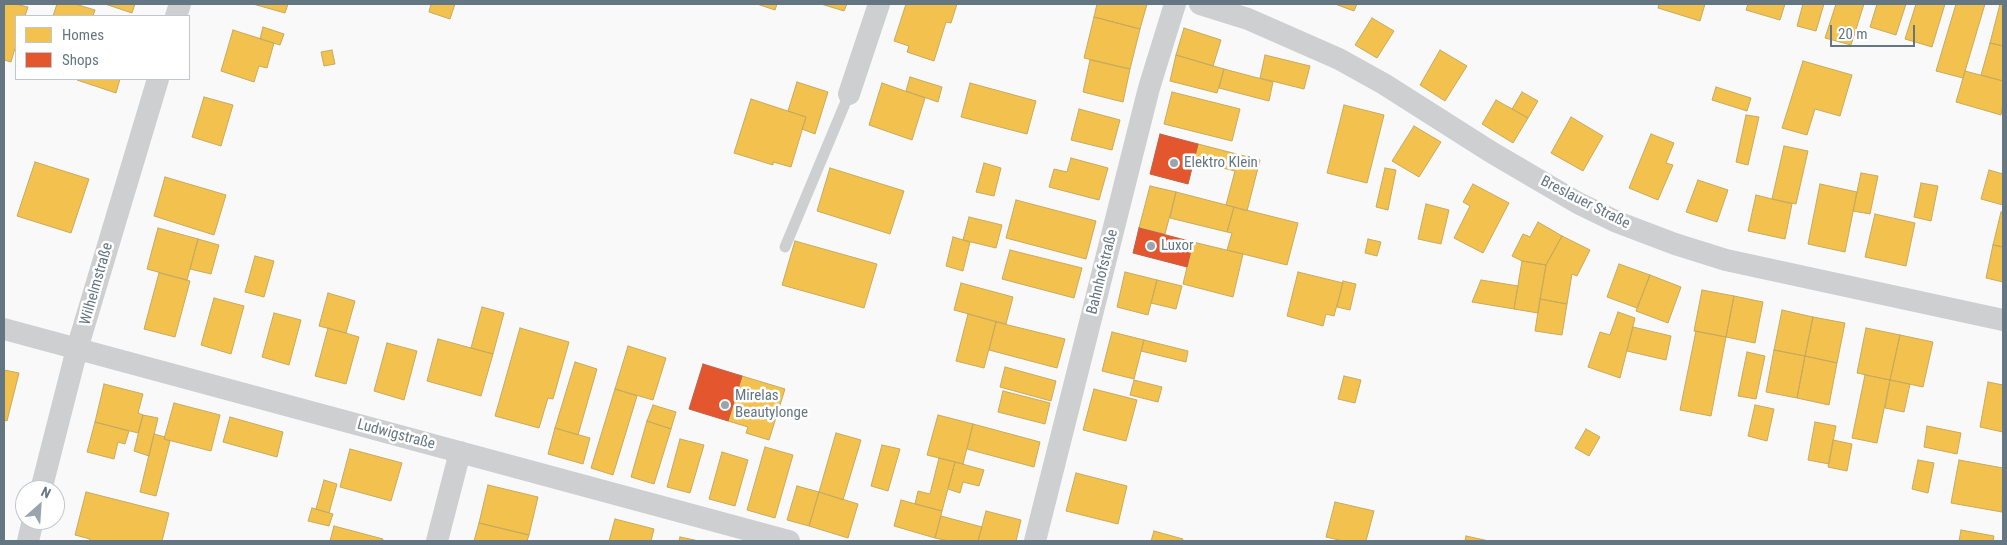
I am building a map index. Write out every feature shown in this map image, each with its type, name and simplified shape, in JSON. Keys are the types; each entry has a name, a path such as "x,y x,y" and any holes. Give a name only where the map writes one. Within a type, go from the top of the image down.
{"street":[{"path":"849,94 879,4"},
{"name":"Bahnhofstraße","path":"1035,541 1149,88 1175,4"},
{"name":"Breslauer Straße","path":"1200,4 1248,19 1339,59 1384,84 1491,152 1578,203 1616,222 1675,244 1726,260 2003,320"},
{"name":"Wilhelmstraße","path":"44,480 78,349 158,80"},
{"name":"Ludwigstraße","path":"4,329 789,541"},
{"path":"437,541 460,452"}],"lane":[{"path":"786,247 849,94"}],"building: Homes":[{"path":"4,4 28,7 25,15 15,15 15,48 11,62 4,60"},
{"path":"57,4 75,4 95,10 93,15 53,15"},
{"path":"105,4 135,4 132,13"},
{"path":"253,4 288,4 285,13"},
{"path":"431,4 455,4 450,19 429,12"},
{"path":"757,4 777,4 775,10"},
{"path":"821,4 847,4 844,11"},
{"path":"906,4 957,4 951,23 946,22 934,61 907,52 909,46 894,41"},
{"path":"1097,4 1147,4 1140,29 1094,17"},
{"path":"1335,4 1357,4 1354,11"},
{"path":"1659,4 1705,4 1700,21 1658,8"},
{"path":"1748,4 1785,4 1780,20 1746,10"},
{"path":"1803,4 1824,4 1816,31 1797,26"},
{"path":"1836,4 1864,4 1851,45 1825,38"},
{"path":"1877,4 1906,4 1896,35 1870,27"},
{"path":"1916,4 1945,4 1932,47 1905,39"},
{"path":"1956,4 1985,4 1963,78 1936,71"},
{"path":"2000,4 2003,4 2003,46 1990,43"},
{"path":"1094,17 1140,29 1130,69 1084,58"},
{"path":"1372,18 1394,31 1377,58 1355,45"},
{"path":"263,27 284,34 280,45 260,39"},
{"path":"1184,28 1221,40 1213,66 1176,55"},
{"path":"233,30 274,43 267,68 259,66 254,82 221,71"},
{"path":"1990,43 2003,46 2003,81 1981,75"},
{"path":"332,50 335,64 324,66 321,52"},
{"path":"1440,50 1467,66 1445,101 1420,85"},
{"path":"1176,55 1224,69 1217,93 1170,81"},
{"path":"1265,55 1310,66 1304,89 1260,78"},
{"path":"1090,60 1130,69 1123,102 1083,92"},
{"path":"1803,61 1852,75 1840,116 1815,109 1807,135 1782,128"},
{"path":"1224,69 1273,82 1269,101 1219,88"},
{"path":"1965,71 2003,81 2001,115 1956,102"},
{"path":"910,77 942,87 938,102 906,91"},
{"path":"77,80 120,80 116,93"},
{"path":"797,82 828,92 815,134 802,129 806,117 788,111"},
{"path":"882,83 925,98 912,140 869,125"},
{"path":"970,83 1036,101 1027,134 961,117"},
{"path":"1716,87 1751,98 1747,111 1712,100"},
{"path":"1172,92 1240,109 1232,141 1164,124"},
{"path":"1522,92 1538,101 1528,118 1512,109"},
{"path":"204,97 233,105 221,146 192,137"},
{"path":"751,99 806,117 791,167 773,162 773,165 734,153"},
{"path":"1496,100 1528,118 1513,143 1482,124"},
{"path":"1344,105 1384,115 1367,183 1327,173"},
{"path":"1079,109 1120,120 1112,150 1071,140"},
{"path":"1746,115 1759,117 1748,165 1736,162"},
{"path":"1571,117 1603,136 1583,171 1551,153"},
{"path":"1414,126 1441,142 1419,177 1392,161"},
{"path":"1651,134 1674,143 1666,163 1673,165 1658,200 1629,188"},
{"path":"1198,144 1260,160 1247,211 1226,205 1235,171 1194,161"},
{"path":"1784,146 1808,151 1796,204 1772,199"},
{"path":"1071,158 1108,168 1099,200 1049,187 1054,169 1067,172"},
{"path":"35,162 89,179 71,233 17,216"},
{"path":"984,163 1001,168 994,196 976,192"},
{"path":"830,168 904,191 890,234 817,211"},
{"path":"1385,168 1396,170 1388,210 1376,207"},
{"path":"1989,170 2003,174 2003,205 1981,199"},
{"path":"1861,173 1878,176 1870,214 1853,211"},
{"path":"165,177 226,195 214,235 154,216"},
{"path":"1698,180 1728,190 1717,222 1686,212"},
{"path":"1921,183 1938,186 1931,221 1914,217"},
{"path":"1473,184 1509,203 1483,253 1454,238 1470,206 1463,202"},
{"path":"1820,184 1857,192 1845,252 1808,244"},
{"path":"1150,186 1176,192 1165,234 1139,228"},
{"path":"1176,192 1234,207 1227,232 1170,218"},
{"path":"1756,195 1792,204 1785,239 1748,231"},
{"path":"1016,200 1096,221 1086,259 1006,238"},
{"path":"1426,204 1449,210 1441,244 1418,239"},
{"path":"1234,207 1298,223 1287,265 1227,250 1232,233 1227,232"},
{"path":"2001,212 2003,212 2003,247 1993,245"},
{"path":"1875,214 1915,223 1906,266 1865,257"},
{"path":"969,217 1002,225 996,248 963,240"},
{"path":"1538,222 1562,236 1546,265 1522,261 1512,256 1523,234 1530,237"},
{"path":"158,228 198,239 187,280 147,269"},
{"path":"1562,236 1590,250 1577,276 1572,274 1567,304 1540,299 1546,265"},
{"path":"953,237 970,242 963,271 946,266"},
{"path":"198,239 219,245 211,274 190,269"},
{"path":"1368,239 1381,242 1377,256 1365,253"},
{"path":"795,241 877,264 864,308 782,285"},
{"path":"1193,242 1243,254 1233,297 1183,284"},
{"path":"1993,245 2003,247 2003,282 1986,278"},
{"path":"1010,250 1082,268 1074,298 1002,279"},
{"path":"255,256 274,261 264,297 245,292"},
{"path":"1522,261 1546,265 1538,313 1514,309"},
{"path":"1619,264 1650,275 1637,308 1607,297"},
{"path":"1125,272 1157,280 1148,315 1117,307"},
{"path":"1298,272 1343,283 1334,316 1326,314 1323,326 1287,316"},
{"path":"159,273 190,281 175,337 144,329"},
{"path":"1650,275 1681,287 1668,323 1636,311"},
{"path":"1157,280 1182,286 1176,309 1151,303"},
{"path":"1481,280 1518,286 1514,309 1472,302"},
{"path":"1343,281 1356,284 1350,310 1337,307"},
{"path":"961,283 1013,297 1006,324 954,310"},
{"path":"1702,290 1734,296 1726,337 1694,331"},
{"path":"328,293 355,301 346,333 319,326"},
{"path":"1734,296 1763,302 1755,343 1726,337"},
{"path":"214,298 244,306 231,354 201,345"},
{"path":"1540,299 1567,304 1562,335 1535,331"},
{"path":"482,307 504,313 493,354 471,348"},
{"path":"1782,310 1813,317 1805,356 1774,350"},
{"path":"1618,312 1635,318 1620,378 1588,367 1600,332 1610,335"},
{"path":"274,313 301,320 289,365 262,357"},
{"path":"968,314 996,322 984,368 956,361"},
{"path":"1813,317 1845,323 1837,363 1805,356"},
{"path":"996,322 1065,339 1057,368 989,350"},
{"path":"1633,327 1671,336 1666,360 1627,351"},
{"path":"328,328 359,337 346,384 315,376"},
{"path":"520,328 569,342 553,399 548,398 539,428 495,416"},
{"path":"1866,328 1900,335 1890,380 1857,373"},
{"path":"1696,331 1726,337 1711,416 1680,410"},
{"path":"1112,332 1144,340 1134,379 1102,371"},
{"path":"1900,335 1933,342 1923,387 1890,380"},
{"path":"438,339 493,354 481,396 427,381"},
{"path":"1144,340 1188,351 1186,362 1141,351"},
{"path":"387,343 417,351 404,400 374,391"},
{"path":"628,346 666,358 653,400 615,389"},
{"path":"1774,350 1805,356 1797,398 1766,392"},
{"path":"1747,352 1765,356 1756,399 1738,396"},
{"path":"1805,356 1837,363 1829,405 1797,398"},
{"path":"575,362 597,369 578,435 555,428"},
{"path":"1005,367 1056,381 1051,401 1000,387"},
{"path":"4,370 19,373 7,421 4,420"},
{"path":"1865,375 1890,380 1877,443 1852,438"},
{"path":"742,376 785,389 769,440 746,433 748,427 728,421"},
{"path":"1344,376 1361,380 1355,403 1338,399"},
{"path":"1134,380 1162,387 1158,402 1130,395"},
{"path":"1890,380 1910,384 1904,412 1885,408"},
{"path":"1988,382 2003,385 2003,432 1980,427"},
{"path":"104,384 143,394 138,413 143,415 138,433 95,422"},
{"path":"615,389 637,396 613,475 591,468"},
{"path":"1094,389 1137,400 1126,441 1083,430"},
{"path":"1003,391 1050,403 1045,424 998,412"},
{"path":"174,403 220,415 211,451 164,439"},
{"path":"653,405 676,412 671,429 647,421"},
{"path":"1755,405 1774,409 1767,441 1748,436"},
{"path":"143,415 158,418 149,456 134,451"},
{"path":"938,415 973,424 963,464 927,455"},
{"path":"230,417 283,432 277,457 223,442"},
{"path":"647,421 671,429 654,484 631,477"},
{"path":"95,422 129,431 125,444 118,442 114,459 87,452"},
{"path":"1815,422 1836,426 1829,464 1808,460"},
{"path":"973,424 1040,442 1034,467 967,449"},
{"path":"1927,426 1961,433 1957,454 1924,447"},
{"path":"555,428 590,438 583,464 548,454"},
{"path":"1586,429 1600,437 1589,456 1575,448"},
{"path":"836,433 861,440 843,500 819,492"},
{"path":"154,434 165,437 164,439 170,441 156,496 140,492"},
{"path":"680,439 704,445 690,493 667,487"},
{"path":"1833,440 1852,444 1847,471 1828,467"},
{"path":"882,445 900,449 888,491 871,486"},
{"path":"765,447 793,455 775,518 747,510"},
{"path":"350,449 402,463 391,501 340,487"},
{"path":"722,452 748,460 735,506 709,499"},
{"path":"939,458 955,462 942,511 915,504 918,491 930,494"},
{"path":"1918,460 1934,463 1928,493 1912,489"},
{"path":"1959,460 2003,468 2002,512 1951,503"},
{"path":"955,462 984,470 979,486 963,482 960,493 948,489"},
{"path":"1076,473 1127,486 1118,524 1066,511"},
{"path":"324,480 337,484 329,513 316,509"},
{"path":"488,485 538,497 529,535 479,523"},
{"path":"797,486 819,492 809,526 787,520"},
{"path":"86,492 169,513 162,541 89,541 90,539 75,535"},
{"path":"819,492 858,504 848,538 809,526"},
{"path":"901,500 942,511 935,538 894,526"},
{"path":"1335,502 1374,511 1366,541 1343,541 1326,537"},
{"path":"312,508 333,514 329,526 308,521"},
{"path":"986,511 1021,520 1016,541 978,541"},
{"path":"941,516 982,527 978,541 949,541 935,538"},
{"path":"615,519 654,529 651,541 609,541"},
{"path":"479,523 529,535 527,541 474,541"},
{"path":"334,526 383,539 382,541 330,541"},
{"path":"1961,530 1994,536 1993,541 1959,541"},
{"path":"1154,531 1183,539 1182,541 1151,541"},
{"path":"1466,536 1489,541 1465,541"},
{"path":"680,537 699,541 679,541"}],"building: Shops":[{"path":"1160,134 1198,144 1188,184 1150,174"},
{"path":"1139,228 1193,242 1187,267 1133,253"},
{"path":"703,364 742,376 728,421 689,409"}],"place":[{"name":"Elektro Klein","path":"1174,163"},
{"name":"Luxor","path":"1151,246"},
{"name":"Mirelas Beautylonge","path":"725,405"}]}
